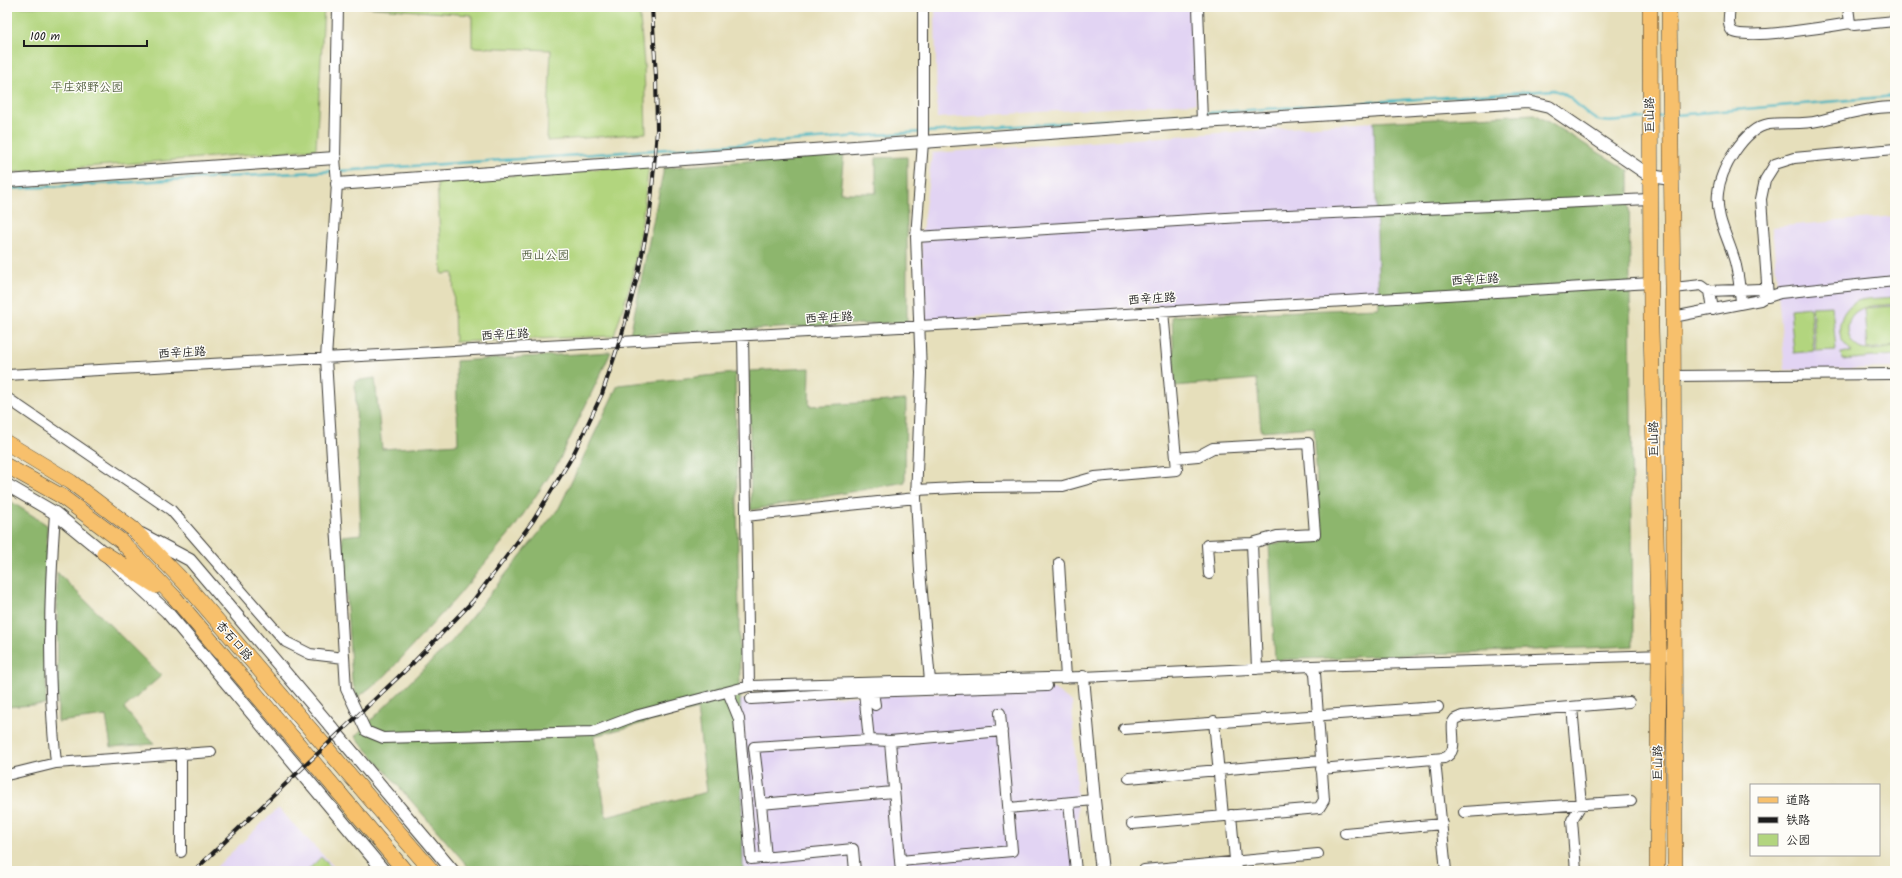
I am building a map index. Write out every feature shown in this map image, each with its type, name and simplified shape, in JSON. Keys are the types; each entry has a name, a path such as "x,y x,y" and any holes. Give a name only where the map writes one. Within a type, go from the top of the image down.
{"main road":[{"name":"巨山路","path":"1650,7 1649,102 1651,283 1659,656 1657,871"},
{"name":"巨山路","path":"1669,7 1673,288 1675,871"},
{"name":"杏石口路","path":"7,443 71,482 133,529 185,583 432,871"},
{"name":"杏石口路","path":"7,466 61,496 121,542 176,598 406,871"},
{"path":"104,553 176,598"}],"street":[{"path":"338,7 335,158 337,183 326,359 346,689 366,731 383,738 593,732 634,716 748,686 1066,678 1311,666 1659,656 1675,653"},
{"path":"923,7 923,142 916,237 921,380 916,494 920,571 930,681"},
{"path":"1198,7 1202,122"},
{"path":"1730,7 1729,25 1733,31 1738,34 1760,35 1850,23 1854,25 1895,21"},
{"path":"1848,7 1850,23"},
{"path":"337,183 1202,122 1533,103 1549,107 1650,176 1671,179"},
{"path":"1741,302 1736,266 1720,217 1718,194 1720,182 1733,154 1741,142 1767,124 1816,122 1849,112 1895,107"},
{"path":"1768,297 1761,199 1765,180 1776,164 1794,158 1895,149"},
{"path":"7,181 335,158"},
{"path":"916,237 1242,217 1650,199"},
{"path":"1673,317 1706,310 1713,310 1741,302 1760,300 1767,294 1768,297 1780,292 1895,281"},
{"name":"西辛庄路","path":"7,375 919,326 1651,283"},
{"path":"1673,288 1702,285 1710,291 1760,289 1768,297"},
{"path":"1710,291 1713,310"},
{"path":"746,516 975,487 1063,486 1095,477 1177,470 1163,311"},
{"path":"743,335 748,686"},
{"path":"1673,376 1895,374"},
{"path":"7,398 171,510 286,642 310,654 344,658"},
{"path":"1176,458 1198,456 1214,448 1308,443 1315,534 1277,536 1252,543 1207,545 1209,574"},
{"path":"7,485 54,513 104,553 167,612 384,871"},
{"path":"54,513 52,549 50,715 56,763"},
{"path":"133,529 190,560 453,871"},
{"path":"1252,543 1257,669"},
{"path":"1059,563 1066,678"},
{"path":"1132,824 1319,808 1324,800 1315,673 1311,666"},
{"path":"1083,677 1102,871"},
{"path":"751,699 869,692 1047,686"},
{"path":"728,692 739,719 752,859 853,849 855,871"},
{"path":"869,692 875,705"},
{"path":"869,692 869,740"},
{"path":"1129,778 1321,765 1435,760 1444,758 1452,753 1452,722 1459,717 1629,702"},
{"path":"1124,729 1214,721 1438,707"},
{"path":"1572,707 1581,805 1572,820 1576,871"},
{"path":"890,741 900,866 1012,856 1000,713"},
{"path":"1214,721 1227,816 1236,866"},
{"path":"766,858 754,747 869,740 890,741 1002,732"},
{"path":"7,775 56,763 210,752"},
{"path":"181,754 181,852"},
{"path":"1435,760 1446,871"},
{"path":"760,804 893,792"},
{"path":"1009,808 1094,800"},
{"path":"1464,812 1631,801"},
{"path":"1069,803 1076,871"},
{"path":"1345,834 1442,824"},
{"path":"1144,870 1236,866 1318,854"}],"shaded area":[{"path":"935,7 1192,7 1196,103 937,118"},
{"path":"1374,122 1378,292 926,321 921,240 932,153"},
{"path":"1895,216 1895,368 1785,370 1772,227"},
{"path":"1054,689 1072,702 1081,871 743,871 740,700"},
{"path":"278,808 338,871 212,871"}],"green space":[{"name":"平庄郊野公园","path":"7,7 324,7 316,149 7,173"},
{"path":"362,7 639,7 644,64 646,133 547,141 551,50 472,47 472,15"},
{"path":"1535,114 1629,171 1633,646 1275,660 1269,544 1320,538 1314,427 1261,431 1257,379 1175,386 1172,316 1379,308 1374,122"},
{"path":"844,153 840,193 876,193 876,158 907,157 907,322 630,335 664,168"},
{"name":"西山公园","path":"649,165 642,221 632,279 614,336 455,342 453,273 442,274 437,181"},
{"path":"1895,297 1895,304 1871,306 1859,310 1850,318 1848,330 1852,341 1861,349 1873,350 1895,347 1895,355 1842,360 1841,353 1852,352 1843,342 1840,334 1840,322 1846,310 1855,302 1861,300"},
{"path":"1832,306 1836,350 1816,351 1812,307"},
{"path":"1895,306 1895,346 1867,349 1864,308"},
{"path":"1810,307 1814,351 1794,353 1790,309"},
{"path":"611,352 558,463 514,528 457,597 386,675 357,698 352,680 342,536 361,534 355,381 375,378 382,449 458,444 456,361"},
{"path":"810,368 809,406 906,400 905,482 751,510 749,371"},
{"path":"735,373 743,871 472,871 355,736 452,641 559,508 618,385","holes":["697,709 707,792 606,817 594,736"]},
{"path":"7,499 47,525 46,704 7,707"},
{"path":"57,572 161,676 124,708 154,744 111,747 106,716 58,722"},
{"path":"321,857 335,871 307,871"}],"waterway":[{"path":"1204,113 1554,90 1566,95 1595,119 1600,121 1612,122 1645,118"},
{"path":"1676,115 1895,96"},
{"path":"926,132 1199,114"},
{"path":"1654,117 1665,116"},
{"path":"339,171 921,132"},
{"path":"7,189 334,171"}],"railway":[{"path":"194,871 412,664 473,601 533,521 572,457 602,394 622,334 638,274 650,214 657,130 652,7"}]}
